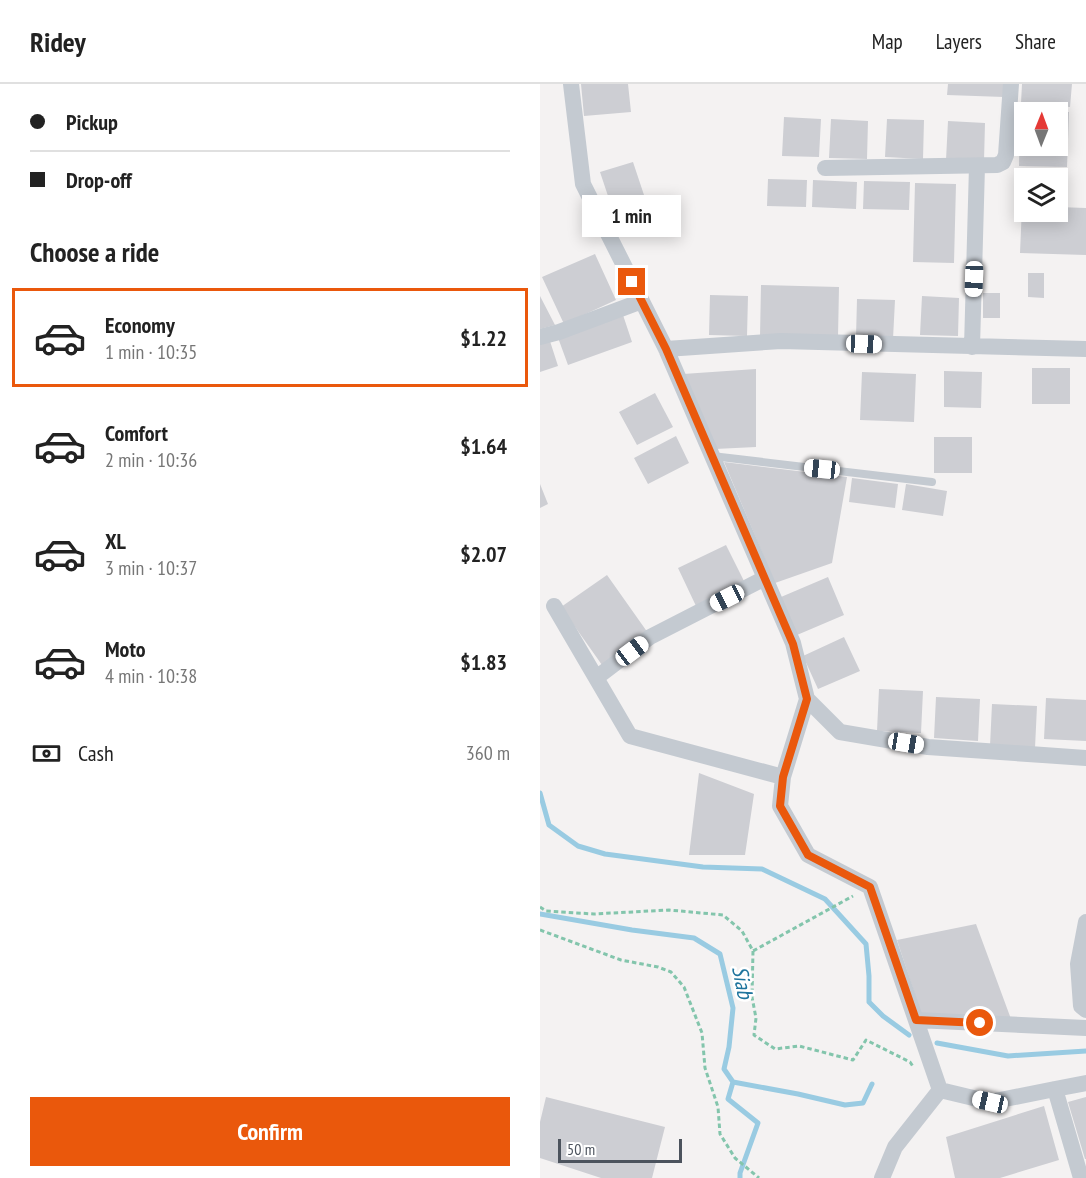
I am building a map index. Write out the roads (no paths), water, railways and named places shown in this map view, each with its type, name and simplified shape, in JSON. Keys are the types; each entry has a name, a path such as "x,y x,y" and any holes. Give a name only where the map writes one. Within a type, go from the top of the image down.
{"street":[{"path":"571,84 583,184 666,349 793,644 807,699 840,732 928,747 1086,759"},
{"path":"825,168 989,166 1003,162 1006,155 1011,84"},
{"path":"972,347 977,166"},
{"path":"540,337 642,301"},
{"path":"666,349 781,341 1086,349"},
{"path":"596,678 650,637 765,578"},
{"path":"554,606 630,736 783,777"},
{"path":"807,699 783,777 780,806 808,855 870,887 940,1090"},
{"path":"1086,922 1078,964 1081,1006 1086,1010"},
{"path":"916,1020 1086,1028"},
{"path":"940,1090 990,1102 1086,1083"},
{"path":"1055,1089 1081,1178"},
{"path":"882,1178 895,1147 940,1090"}],"lane":[{"path":"712,456 932,482"}],"waterway":[{"path":"540,793 549,825 578,846 605,854 703,867 762,869 825,899 866,944 869,1002 883,1016 909,1035"},
{"name":"Siab","path":"540,914 694,938 720,954 733,1008 724,1069 733,1082 845,1105 863,1103 872,1084"},
{"path":"937,1043 1008,1056 1086,1051"},
{"path":"733,1082 728,1099 758,1123 740,1178"}]}
